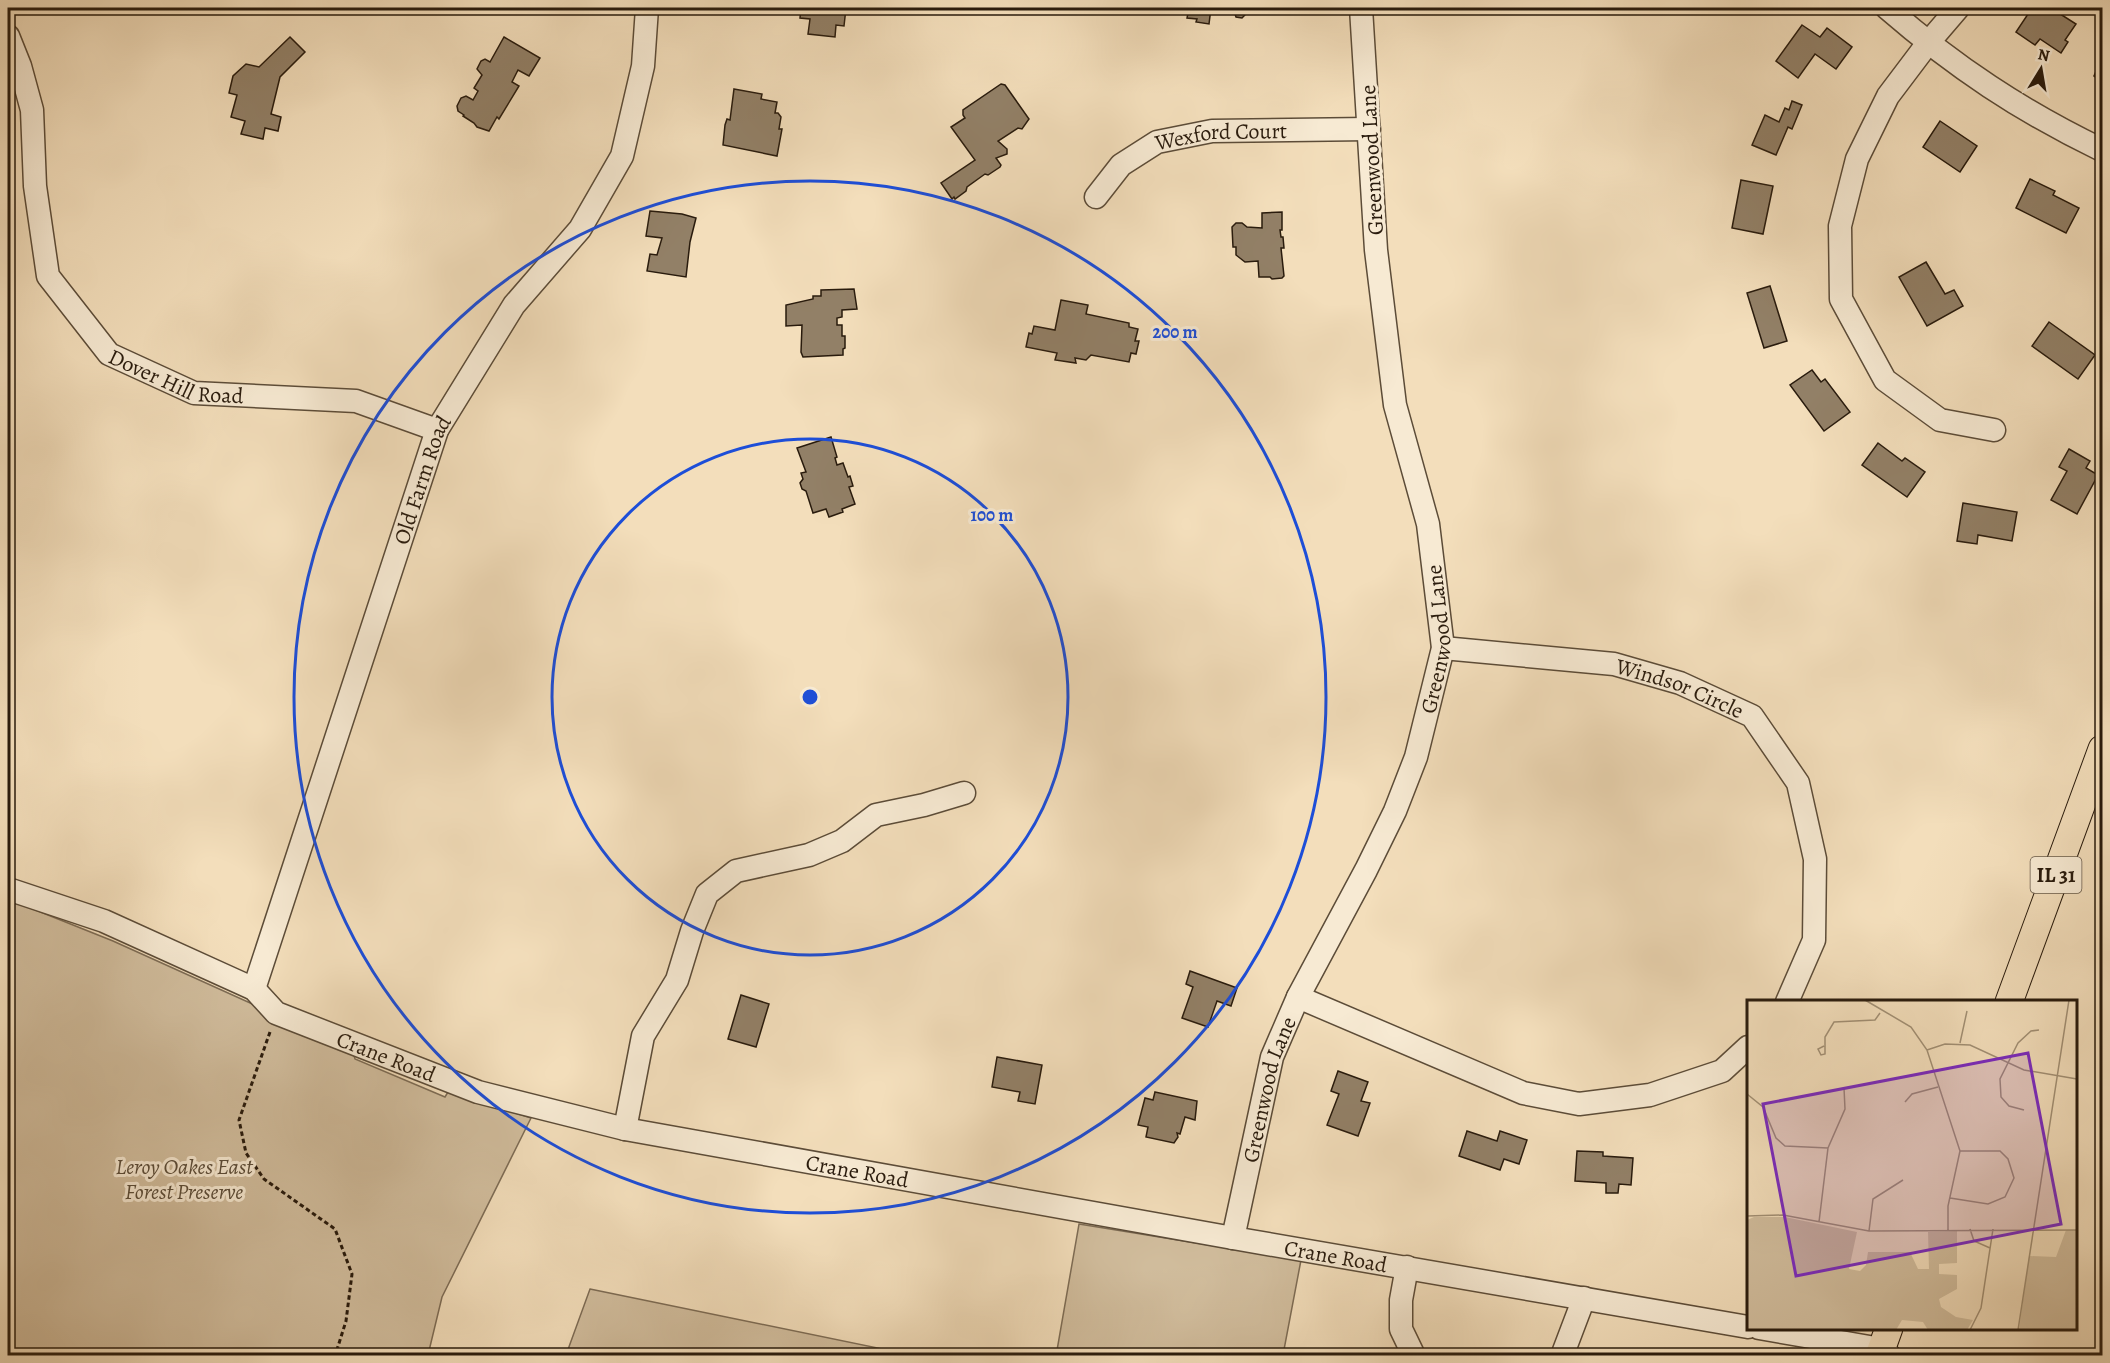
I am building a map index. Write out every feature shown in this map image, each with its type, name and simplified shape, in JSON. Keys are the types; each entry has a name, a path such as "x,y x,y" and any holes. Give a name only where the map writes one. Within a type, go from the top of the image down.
{"main road":[{"name":"IL 31","path":"2010,1000 2103,749"}],"street":[{"name":"Old Farm Road","path":"254,989 437,430 514,305 580,229 622,156 643,66 647,8"},
{"name":"Greenwood Lane","path":"1233,1238 1272,1057 1298,997 1395,811 1416,757 1443,648 1428,524 1395,405 1376,250 1361,8"},
{"path":"1887,8 1928,43 1983,84 2052,126 2103,150"},
{"path":"1958,8 1888,96 1857,159 1840,226 1841,299 1885,380 1940,420 1994,430"},
{"name":"Dover Hill Road","path":"8,36 20,66 32,110 35,186 48,276 109,354 194,393 356,401 437,430"},
{"name":"Wexford Court","path":"1096,197 1121,165 1157,142 1212,131 1369,129"},
{"name":"Windsor Circle","path":"1443,648 1614,664 1680,683 1752,716 1798,783 1815,859 1814,940 1788,1000"},
{"path":"625,1130 643,1036 677,980 692,931 707,894 736,871 809,855 842,841 876,815 924,805 964,793"},
{"name":"Crane Road","path":"8,889 104,921 254,989 276,1013 478,1092 625,1130 1747,1327"},
{"path":"1298,997 1523,1093 1579,1104 1650,1095 1722,1071 1747,1049"},
{"path":"1407,1268 1401,1300 1401,1329 1414,1356"},
{"path":"1562,1356 1584,1298"},
{"path":"1766,1330 1885,1347"}],"path":[{"path":"276,1013 239,1120 246,1153 264,1179 335,1229 352,1274 346,1321 335,1356"}],"green space":[{"name":"Leroy Oakes East Forest Preserve","path":"8,899 113,941 352,1049 355,1059 445,1097 448,1092 531,1118 442,1297 428,1355 8,1355"},
{"path":"1079,1224 1301,1260 1283,1355 1056,1356"},
{"path":"590,1289 907,1354 907,1355 566,1355"}],"building":[{"path":"801,8 846,8 844,26 836,25 835,37 808,34 810,19 800,18"},
{"path":"1189,8 1211,8 1209,24 1187,18"},
{"path":"1222,8 1265,8 1264,11 1246,9 1242,18 1236,17 1234,11"},
{"path":"2032,8 2060,8 2057,12 2076,24 2065,40 2068,42 2061,53 2040,39 2035,45 2016,32"},
{"path":"1802,25 1820,37 1827,28 1852,47 1836,69 1815,54 1798,78 1776,61"},
{"path":"290,37 305,52 280,77 271,114 281,117 278,131 265,128 263,139 241,134 245,121 231,117 237,95 229,93 233,76 246,64 259,67"},
{"path":"504,37 540,58 529,76 518,70 512,82 519,86 489,131 477,127 458,111 457,106 461,98 466,96 473,100 478,91 474,88 482,75 477,69 481,61 485,59 490,62"},
{"path":"2102,60 2102,82 2094,76"},
{"path":"1001,84 1005,85 1029,119 1022,129 1018,128 998,141 1007,149 1007,154 996,158 1000,167 988,175 985,174 967,187 966,191 952,199 941,183 975,160 951,127 965,118 963,110"},
{"path":"734,89 762,94 761,99 777,102 775,113 781,117 779,129 782,129 777,156 723,145 725,125 727,119 730,120"},
{"path":"1792,101 1802,105 1792,129 1788,127 1776,155 1752,145 1765,115 1779,122 1785,108 1789,110"},
{"path":"1940,121 1977,146 1960,172 1923,147"},
{"path":"2030,179 2055,191 2053,195 2079,208 2066,233 2016,208"},
{"path":"1741,180 1773,186 1763,234 1732,228"},
{"path":"650,211 682,214 696,218 690,242 686,277 647,271 650,254 657,255 662,238 646,236"},
{"path":"1282,212 1282,230 1280,230 1284,248 1281,248 1284,276 1272,279 1259,277 1258,261 1245,262 1236,255 1236,247 1233,247 1232,227 1236,223 1242,223 1247,227 1262,228 1262,213"},
{"path":"1926,262 1945,294 1954,290 1963,306 1927,326 1899,277"},
{"path":"1770,286 1787,341 1764,348 1747,293"},
{"path":"854,289 857,309 842,310 842,317 837,318 837,325 842,325 842,336 845,336 843,355 803,357 801,352 802,325 786,326 786,305 813,299 813,296 821,296 821,290"},
{"path":"1061,300 1088,305 1086,314 1129,323 1129,327 1138,329 1135,341 1139,341 1136,354 1131,353 1129,362 1091,355 1086,360 1075,358 1076,363 1055,360 1057,353 1026,347 1029,333 1032,334 1034,326 1055,330"},
{"path":"2049,322 2095,355 2078,379 2032,346"},
{"path":"1812,370 1821,382 1825,379 1850,412 1824,431 1790,385"},
{"path":"831,437 837,465 843,463 848,477 850,476 853,486 849,487 855,504 829,517 826,509 813,513 806,491 802,489 800,483 803,479 801,473 806,472 797,448"},
{"path":"1878,443 1902,461 1905,458 1925,472 1907,497 1862,465"},
{"path":"2069,449 2090,461 2086,468 2098,475 2077,514 2051,500 2067,471 2059,467"},
{"path":"1963,503 2017,512 2012,541 1978,535 1977,544 1957,541"},
{"path":"1190,971 1237,988 1231,1006 1217,1001 1208,1027 1182,1018 1193,987 1186,984"},
{"path":"741,995 769,1004 756,1047 728,1039"},
{"path":"997,1057 1042,1065 1035,1104 1018,1101 1020,1092 992,1087"},
{"path":"1338,1071 1368,1082 1361,1101 1370,1103 1358,1136 1327,1125 1339,1094 1331,1091"},
{"path":"1155,1092 1197,1101 1195,1120 1185,1117 1180,1134 1177,1133 1178,1137 1174,1143 1146,1137 1148,1127 1138,1125 1145,1098 1153,1100"},
{"path":"1467,1131 1497,1141 1500,1131 1527,1140 1519,1164 1504,1159 1500,1170 1459,1156"},
{"path":"1577,1151 1603,1152 1603,1156 1633,1158 1631,1185 1619,1184 1618,1193 1606,1193 1606,1183 1575,1181"}]}
